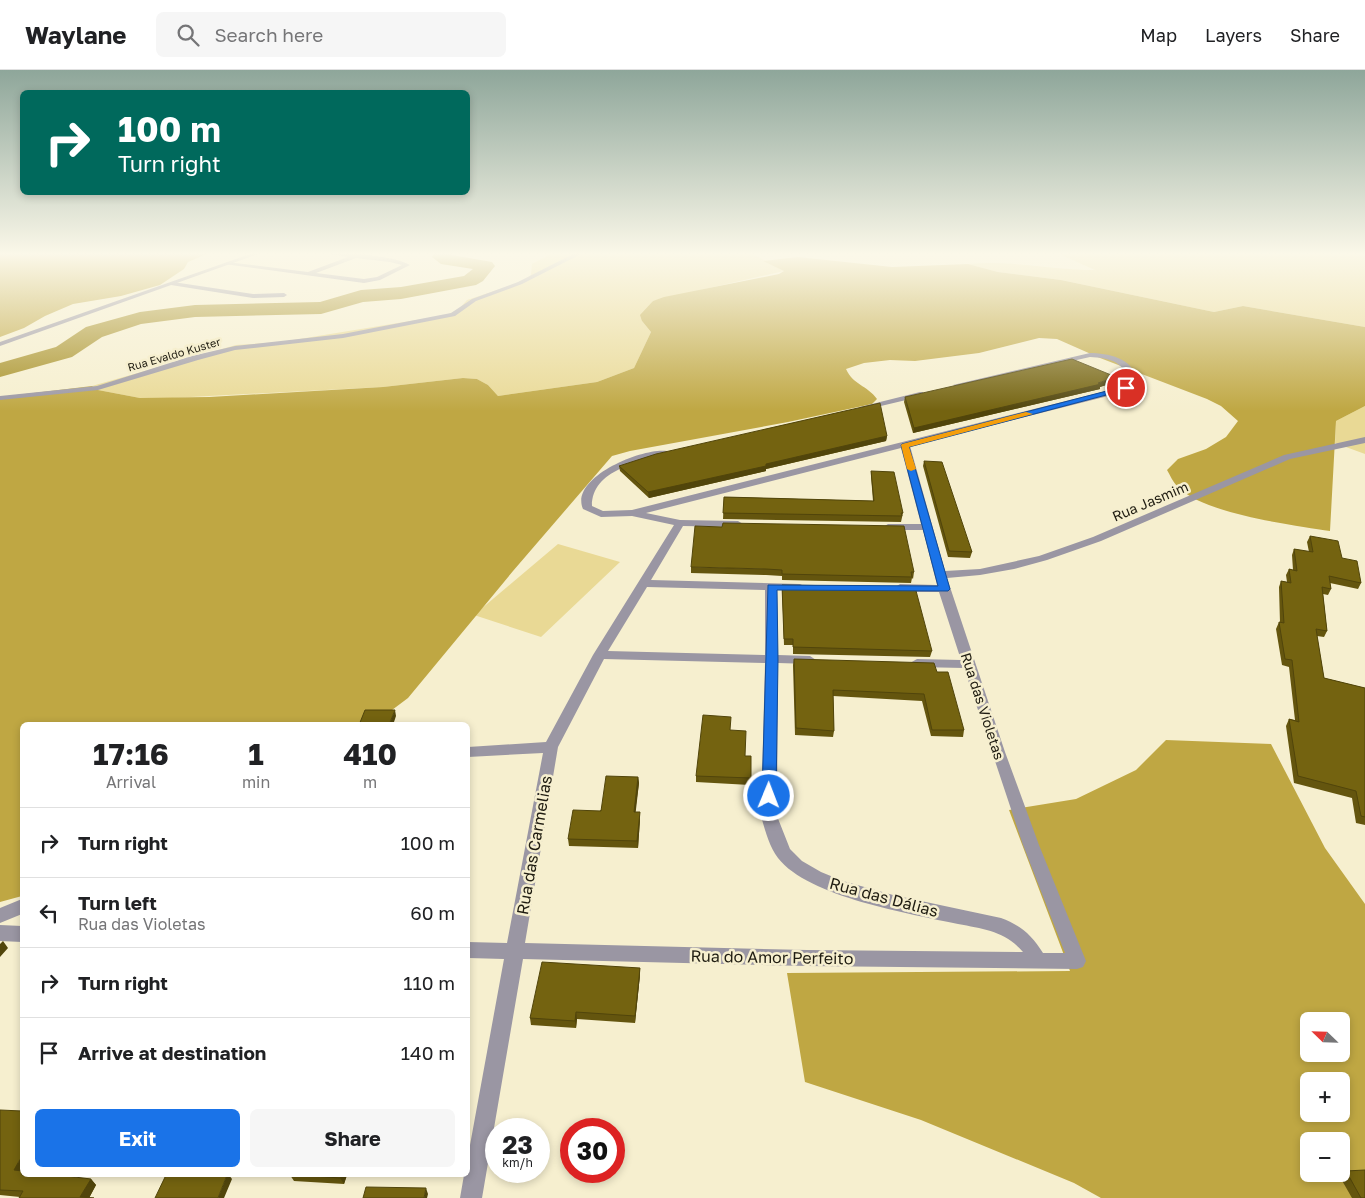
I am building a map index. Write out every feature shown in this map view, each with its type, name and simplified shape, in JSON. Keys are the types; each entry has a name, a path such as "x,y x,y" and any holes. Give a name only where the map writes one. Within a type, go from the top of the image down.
{"street":[{"path":"0,344 111,306"},
{"name":"Rua Evaldo Kuster","path":"0,398 98,388 195,358 235,348 343,336 453,315 466,306"},
{"path":"670,451 614,467 597,482 586,501 587,507 602,514 632,513 1120,390 1130,384 1131,379 1124,365 1117,359 1110,356 1090,355 946,388"},
{"path":"851,410 927,392"},
{"name":"Rua Jasmim","path":"942,575 980,572 1043,558 1097,539 1287,457 1365,440"},
{"name":"Rua das Violetas","path":"905,445 942,575 944,589 998,752 1031,845 1077,961"},
{"path":"632,513 680,524 750,524"},
{"name":"Rua das Carmelias","path":"471,1198 551,747 566,713 599,655 680,524"},
{"path":"878,526 928,527"},
{"path":"645,583 810,587"},
{"name":"Rua das Dálias","path":"771,587 772,660 769,816 774,834 784,856 812,876 838,886 874,897 1006,928 1026,942 1037,959"},
{"path":"887,588 944,589"},
{"path":"599,655 822,661"},
{"path":"901,662 970,664"},
{"path":"470,752 551,747"},
{"path":"0,916 20,907"},
{"path":"0,933 20,934"},
{"name":"Rua do Amor Perfeito","path":"470,950 806,958 1037,959 1077,961"}],"shaded area":[{"path":"0,306 69,306 24,328 0,337"},
{"path":"462,306 650,306 642,321 651,332 634,368 597,382 498,396 488,385 477,379 463,378 383,387 172,398 140,398 98,390 92,386 236,345 281,342 447,315"},
{"path":"649,306 1184,306 1214,312 1243,306 1365,327 1365,406 1336,421 1330,531 1249,517 1206,504 1189,496 1176,484 1167,470 1178,459 1206,449 1226,437 1238,421 1221,406 1207,399 1100,358 1057,339 1039,338 979,353 915,361 890,360 864,363 846,369 856,382 877,399 872,404 612,456 513,571 408,698 376,722 20,722 20,897 0,902 0,397 92,386 98,390 140,398 209,397 383,387 463,378 477,379 488,385 498,396 597,382 634,368 651,332 642,321 640,315"},
{"path":"1184,306 1365,306 1365,327 1243,306 1214,312"},
{"path":"1365,406 1365,454 1335,443 1336,421"},
{"path":"558,544 620,562 541,637 474,615"},
{"path":"1166,740 1271,744 1325,848 1365,904 1365,1198 1101,1198 1074,1183 921,1120 805,1082 787,973 1070,971 1009,810 1076,799 1136,770"}],"building":[{"path":"1072,359 1116,377 1098,383 1101,384 914,428 905,397"},
{"path":"880,403 887,436 766,464 766,466 648,492 619,466 656,454"},
{"path":"924,461 942,462 972,552 949,551"},
{"path":"871,471 894,472 903,513 901,513 902,516 723,513 724,497 874,501"},
{"path":"723,523 904,526 914,572 911,572 912,577 782,574 782,570 691,567 695,526 722,527"},
{"path":"1310,536 1338,541 1342,558 1357,561 1361,583 1329,576 1331,589 1322,587 1327,631 1316,629 1324,678 1365,688 1365,817 1361,816 1356,791 1298,776 1289,719 1299,722 1292,660 1285,659 1279,622 1284,623 1281,581 1291,583 1289,569 1297,571 1294,549 1313,552"},
{"path":"782,585 915,587 932,651 793,647 793,639 784,639"},
{"path":"794,659 934,663 937,672 948,672 964,730 932,730 924,694 833,690 834,731 796,728"},
{"path":"365,710 395,710 390,722 360,722"},
{"path":"703,715 731,717 730,730 746,731 745,756 751,756 751,778 696,776"},
{"path":"606,776 638,777 634,812 640,812 637,841 568,839 573,810 601,811"},
{"path":"542,962 640,968 635,1016 576,1012 575,1021 530,1018"},
{"path":"0,1110 20,1111 20,1160 14,1170 20,1171 20,1177 74,1177 91,1179 80,1197 94,1198 19,1198 23,1191 0,1190"},
{"path":"1365,1170 1365,1198 1361,1198 1350,1178 1350,1171"},
{"path":"165,1177 226,1177 218,1198 155,1198"},
{"path":"366,1187 426,1188 424,1198 363,1198"}],"waterway":[{"path":"0,370 64,352 94,332 140,318 195,311 321,308 329,306"}],"slow traffic":[{"path":"911,469 905,445 1029,414"}],"route":[{"path":"769,796 772,660 771,587 944,589 942,575 905,445 1126,388"}]}
